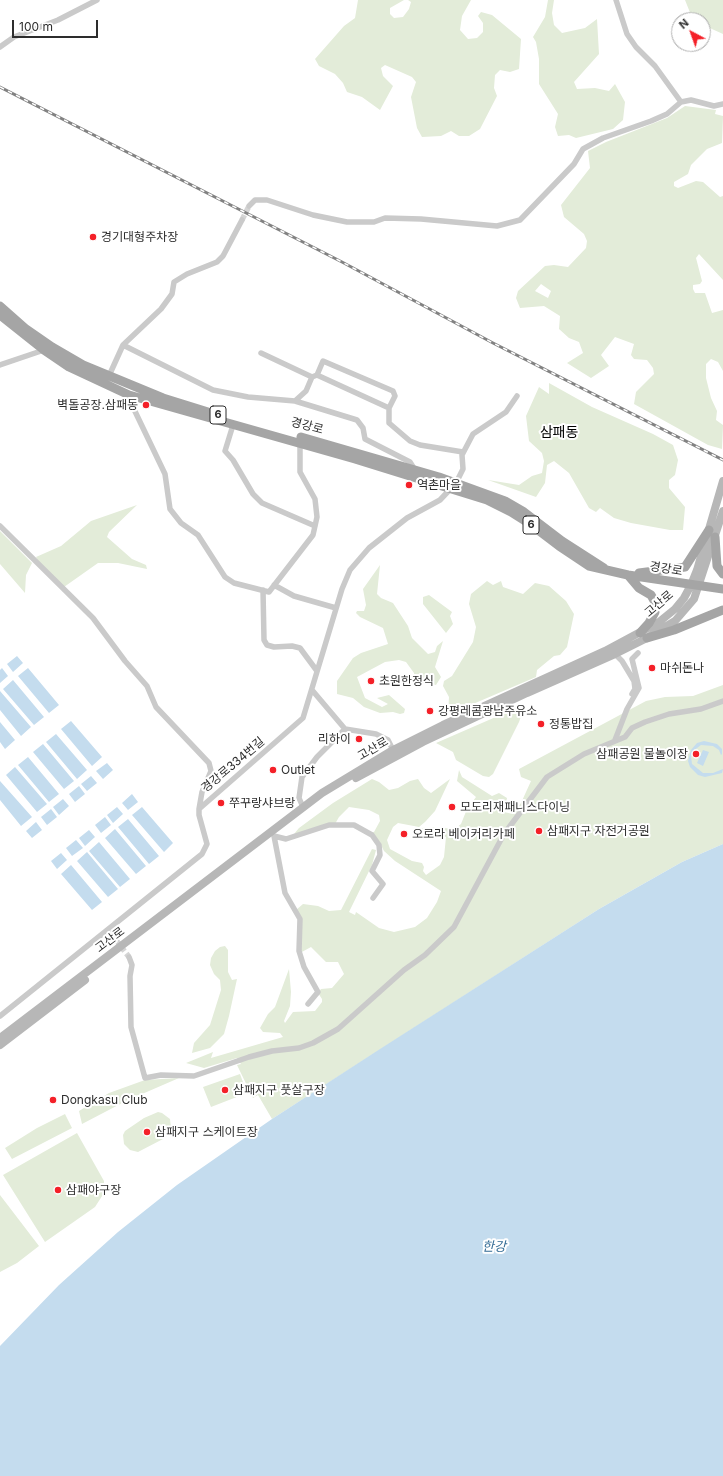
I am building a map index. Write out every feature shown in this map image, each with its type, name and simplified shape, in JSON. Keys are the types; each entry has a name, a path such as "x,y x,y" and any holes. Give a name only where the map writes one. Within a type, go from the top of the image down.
{"main road":[{"name":"경강로","path":"0,306 26,329 52,348 107,380 129,395 300,444 453,485 505,501 524,512 562,541 607,570 628,575 723,589"},
{"name":"경강로","path":"0,315 44,350 70,367 206,412 415,470 453,485"},
{"path":"628,575 685,567 709,530"},
{"path":"715,537 717,566 723,574"},
{"path":"628,575 639,588 651,595 656,604 655,612 644,636"},
{"path":"644,636 674,630 723,610"}],"street":[{"path":"0,47 14,37 58,20 96,0"},
{"path":"616,0 627,34 636,47 655,66 681,102"},
{"path":"249,206 255,200 267,200 313,215 347,222 374,222 385,218 421,219 497,226 520,220 574,164 583,149 603,138 667,114 681,102 691,100 714,106 723,104"},
{"path":"107,380 123,345 161,309 172,294 174,282 187,274 217,262 223,256 242,220"},
{"path":"123,345 213,390 248,397 296,400 357,420 363,428 365,439 410,462 415,470"},
{"path":"0,365 44,350"},
{"path":"261,353 389,408"},
{"path":"296,400 306,391 323,361 393,392 395,396 389,408 389,423 410,441 420,445 463,452"},
{"path":"129,395 131,403 165,474 170,509 181,523 198,535 224,577 234,583 269,592 313,535 317,517 315,499 300,472 300,444"},
{"path":"453,485 462,469 463,452 473,434 506,412 517,396"},
{"path":"233,425 225,451 234,460 253,494 262,503 315,526"},
{"name":"고산로","path":"695,585 723,481"},
{"name":"경강로334번길","path":"199,809 303,718 336,608 350,570 368,548 407,518 440,500 453,485"},
{"name":"고산로","path":"0,1045 338,789 416,745 615,654 644,636 675,609 695,585 715,537 723,511"},
{"name":"경강로334번길","path":"0,526 93,618 125,661 147,686 156,707 209,763 211,771 202,792 199,809"},
{"path":"274,585 294,596 336,608"},
{"path":"263,590 264,640 267,645 274,647 292,646 300,648 317,671"},
{"name":"고산로","path":"0,1038 328,789 393,750 443,725 644,636"},
{"path":"615,740 627,709 639,688 632,660 638,653"},
{"path":"615,654 622,661 634,681 634,689 628,701 627,709"},
{"path":"312,690 345,728 376,734 388,740 393,750"},
{"path":"129,957 132,965 130,976 130,1027 145,1078 161,1075 194,1076 249,1057 272,1051 299,1048 313,1043 343,1025 404,970 425,955 454,927 504,834 547,777 584,754 625,737 632,728 644,722 669,714 701,709 723,702"},
{"path":"303,807 299,798 302,778 317,757 345,728"},
{"path":"0,1016 202,854 207,844 199,815 199,809"},
{"path":"308,1004 318,992 304,967 299,951 300,918 285,893 274,836 286,839 329,825 354,825 372,835 380,845 380,855 372,871 383,884 374,898"},
{"path":"107,931 116,940"}],"green space":[{"path":"358,0 404,0 390,8 390,14 394,18 403,17 409,9 411,2 408,0 471,0 462,16 460,30 468,39 477,38 483,32 483,23 478,16 481,12 492,15 521,39 519,69 510,72 500,70 495,75 494,88 497,96 480,129 469,136 459,136 451,131 441,136 422,137 417,128 411,97 416,82 412,77 385,65 381,68 383,76 393,86 380,110 362,97 347,92 343,83 335,74 319,66 315,59 344,26 355,18"},
{"path":"548,0 554,0 552,13 554,25 562,33 585,28 597,19 599,54 574,82 577,89 595,88 609,91 615,84 625,102 623,120 613,129 576,138 569,135 558,136 555,127 558,114 539,84 539,59 536,42 533,37 545,17"},
{"path":"685,0 723,0 723,34 711,29 711,12 690,12"},
{"path":"685,106 716,110 715,114 723,116 722,143 707,149 691,165 688,174 674,182 674,186 678,188 696,181 703,182 720,197 723,196 723,280 699,254 696,258 702,281 700,284 693,285 695,293 705,293 712,313 723,310 723,371 718,362 711,359 706,364 706,378 711,398 717,411 716,420 723,425 722,449 708,445 634,404 636,392 654,374 653,368 647,360 634,359 631,355 634,344 615,337 601,355 609,366 591,378 567,363 583,353 579,342 569,338 559,329 560,316 544,306 520,308 516,298 518,291 545,266 554,265 568,267 586,248 587,241 584,234 564,217 561,205 590,168 588,151 606,142 667,118","holes":["541,284 551,291 548,298 535,291"]},
{"path":"549,383 592,407 653,434 673,445 678,460 675,475 669,480 669,488 685,507 683,530 670,530 631,523 614,518 600,508 596,512 589,508 569,473 554,461 547,465 545,483 536,497 488,480 519,485 532,476 542,473 544,461 542,453 529,441 526,416 539,387 549,394"},
{"path":"137,505 109,532 107,537 132,559 146,565 147,569 118,563 98,563 64,587 40,565 36,557 61,546 91,521"},
{"path":"0,531 32,563 26,575 25,593 0,564"},
{"path":"380,565 377,594 381,598 393,603 408,626 412,638 428,654 435,652 437,646 443,641 435,667 441,677 436,685 415,680 414,673 406,662 399,660 385,662 357,677 365,698 382,707 388,704 377,698 389,695 405,709 404,713 400,714 393,712 380,713 364,707 353,698 337,694 337,681 353,658 361,653 388,644 383,628 360,617 356,613 357,611 364,611 366,605 363,589"},
{"path":"487,581 493,585 501,581 503,587 523,594 535,583 549,586 566,601 574,614 567,647 560,655 554,656 537,670 536,677 452,713 448,713 449,697 443,686 444,681 452,676 473,642 476,627 469,604 471,594"},
{"path":"429,595 452,612 450,616 453,624 446,633 423,604 423,597"},
{"path":"723,685 723,844 682,862 599,909 272,1119 258,1095 253,1098 237,1065 241,1064 237,1058 204,1068 186,1063 213,1052 211,1058 283,1037 280,1033 263,1032 260,1028 268,1014 275,1007 289,969 291,992 290,1006 284,1021 285,1023 293,1012 315,1011 322,1002 322,999 318,993 321,989 332,988 344,974 338,962 326,962 311,947 300,953 302,937 296,910 303,904 318,906 329,911 341,910 372,849 376,850 372,865 349,912 355,915 356,912 379,928 394,932 415,927 427,918 437,902 441,891 395,861 384,851 379,841 371,833 374,832 380,821 379,815 369,810 349,807 339,817 335,824 294,834 299,828 333,803 372,779 379,782 389,790 398,788 410,781 418,779 424,788 431,793 450,779 435,811 425,822 419,827 398,823 393,827 387,840 390,849 412,861 422,863 424,867 423,871 426,875 440,865 444,857 446,837 428,831 420,834 418,831 425,827 455,829 461,824 467,809 476,797 457,781 459,770 462,777 492,796 499,793 507,798 506,803 501,802 499,811 513,814 521,803 531,781 521,777 519,769 646,701 665,697 693,696"},
{"path":"521,706 524,708 519,722 493,774 489,777 483,776 456,760 453,752 436,743"},
{"path":"225,946 228,950 228,972 232,980 237,979 224,1034 210,1048 192,1053 194,1043 210,1025 221,990 220,980 214,974 210,965 211,958 215,951 220,947"},
{"name":"삼패지구 풋살구장","path":"240,1074 247,1093 211,1107 203,1087"},
{"path":"179,1078 126,1101 82,1124 79,1111 109,1093 145,1080"},
{"name":"삼패지구 스케이트장","path":"158,1112 170,1119 170,1133 163,1139 138,1152 130,1150 124,1144 123,1135 125,1131 144,1118"},
{"path":"65,1114 72,1128 12,1159 5,1148 37,1128"},
{"name":"삼패야구장","path":"77,1133 104,1181 104,1193 95,1207 45,1242 3,1175"},
{"path":"0,1195 39,1246 17,1263 0,1272"}],"water":[{"path":"17,656 23,663 13,672 7,664"},
{"path":"2,668 8,676 0,683 0,670"},
{"path":"28,668 59,705 49,713 18,676"},
{"path":"13,680 44,717 34,725 3,689"},
{"path":"0,691 31,727 21,736 0,710"},
{"path":"71,721 102,757 92,766 61,729"},
{"path":"0,722 15,740 5,749 0,742"},
{"path":"56,734 87,770 77,779 46,742"},
{"path":"704,741 717,744 722,749 722,754 721,755 719,750 713,746 701,745 693,751 691,756 692,764 703,773 713,773 723,769 722,773 705,777 698,775 690,767 688,761 691,750 697,743"},
{"path":"43,744 74,781 64,789 33,752"},
{"path":"703,750 709,752 703,766 697,763"},
{"path":"28,757 59,794 49,802 18,765"},
{"path":"107,763 113,770 103,779 96,771"},
{"path":"15,767 47,804 37,812 6,775"},
{"path":"91,776 97,783 87,791 81,784"},
{"path":"0,781 32,817 21,826 0,800"},
{"path":"79,786 85,794 75,802 69,794"},
{"path":"132,794 138,802 128,810 122,803"},
{"path":"63,799 69,806 59,815 53,807"},
{"path":"117,807 123,814 113,823 107,815"},
{"path":"142,807 173,843 164,852 132,815"},
{"path":"51,809 57,817 47,825 41,817"},
{"path":"105,817 111,825 101,833 95,825"},
{"path":"128,819 159,856 149,864 118,827"},
{"path":"36,822 42,830 32,838 26,831"},
{"path":"115,829 146,866 136,874 105,838"},
{"path":"89,830 95,837 85,846 79,838"},
{"path":"76,840 83,848 72,856 66,848"},
{"path":"99,842 130,879 120,887 89,851"},
{"name":"한강","path":"723,844 723,1476 0,1476 0,1346 59,1285 118,1232 177,1185 272,1119 380,1049 599,909 682,862"},
{"path":"87,852 118,889 108,897 77,861"},
{"path":"61,853 67,860 57,869 51,861"},
{"path":"71,865 102,902 92,910 61,874"}],"tunnel":[{"path":"242,220 249,206"},
{"path":"116,940 129,957"}],"railway":[{"path":"0,87 342,262 493,343 723,460"}],"place":[{"name":"경기대형주차장","path":"93,237"},
{"name":"벽돌공장.삼패동","path":"146,405"},
{"name":"역촌마을","path":"409,485"},
{"name":"마쉬돈나","path":"652,668"},
{"name":"초원한정식","path":"371,681"},
{"name":"강평레콤광남주유소","path":"430,711"},
{"name":"정통밥집","path":"541,724"},
{"name":"리하이","path":"359,739"},
{"name":"삼패공원 물놀이장","path":"696,754"},
{"name":"Outlet","path":"273,770"},
{"name":"쭈꾸랑샤브랑","path":"221,803"},
{"name":"모도리재패니스다이닝","path":"452,807"},
{"name":"삼패지구 자전거공원","path":"539,831"},
{"name":"오로라 베이커리카페","path":"404,834"},
{"name":"삼패지구 풋살구장","path":"225,1090"},
{"name":"Dongkasu Club","path":"53,1100"},
{"name":"삼패지구 스케이트장","path":"147,1132"},
{"name":"삼패야구장","path":"58,1190"}],"district":[{"name":"삼패동","path":"559,433"}]}
